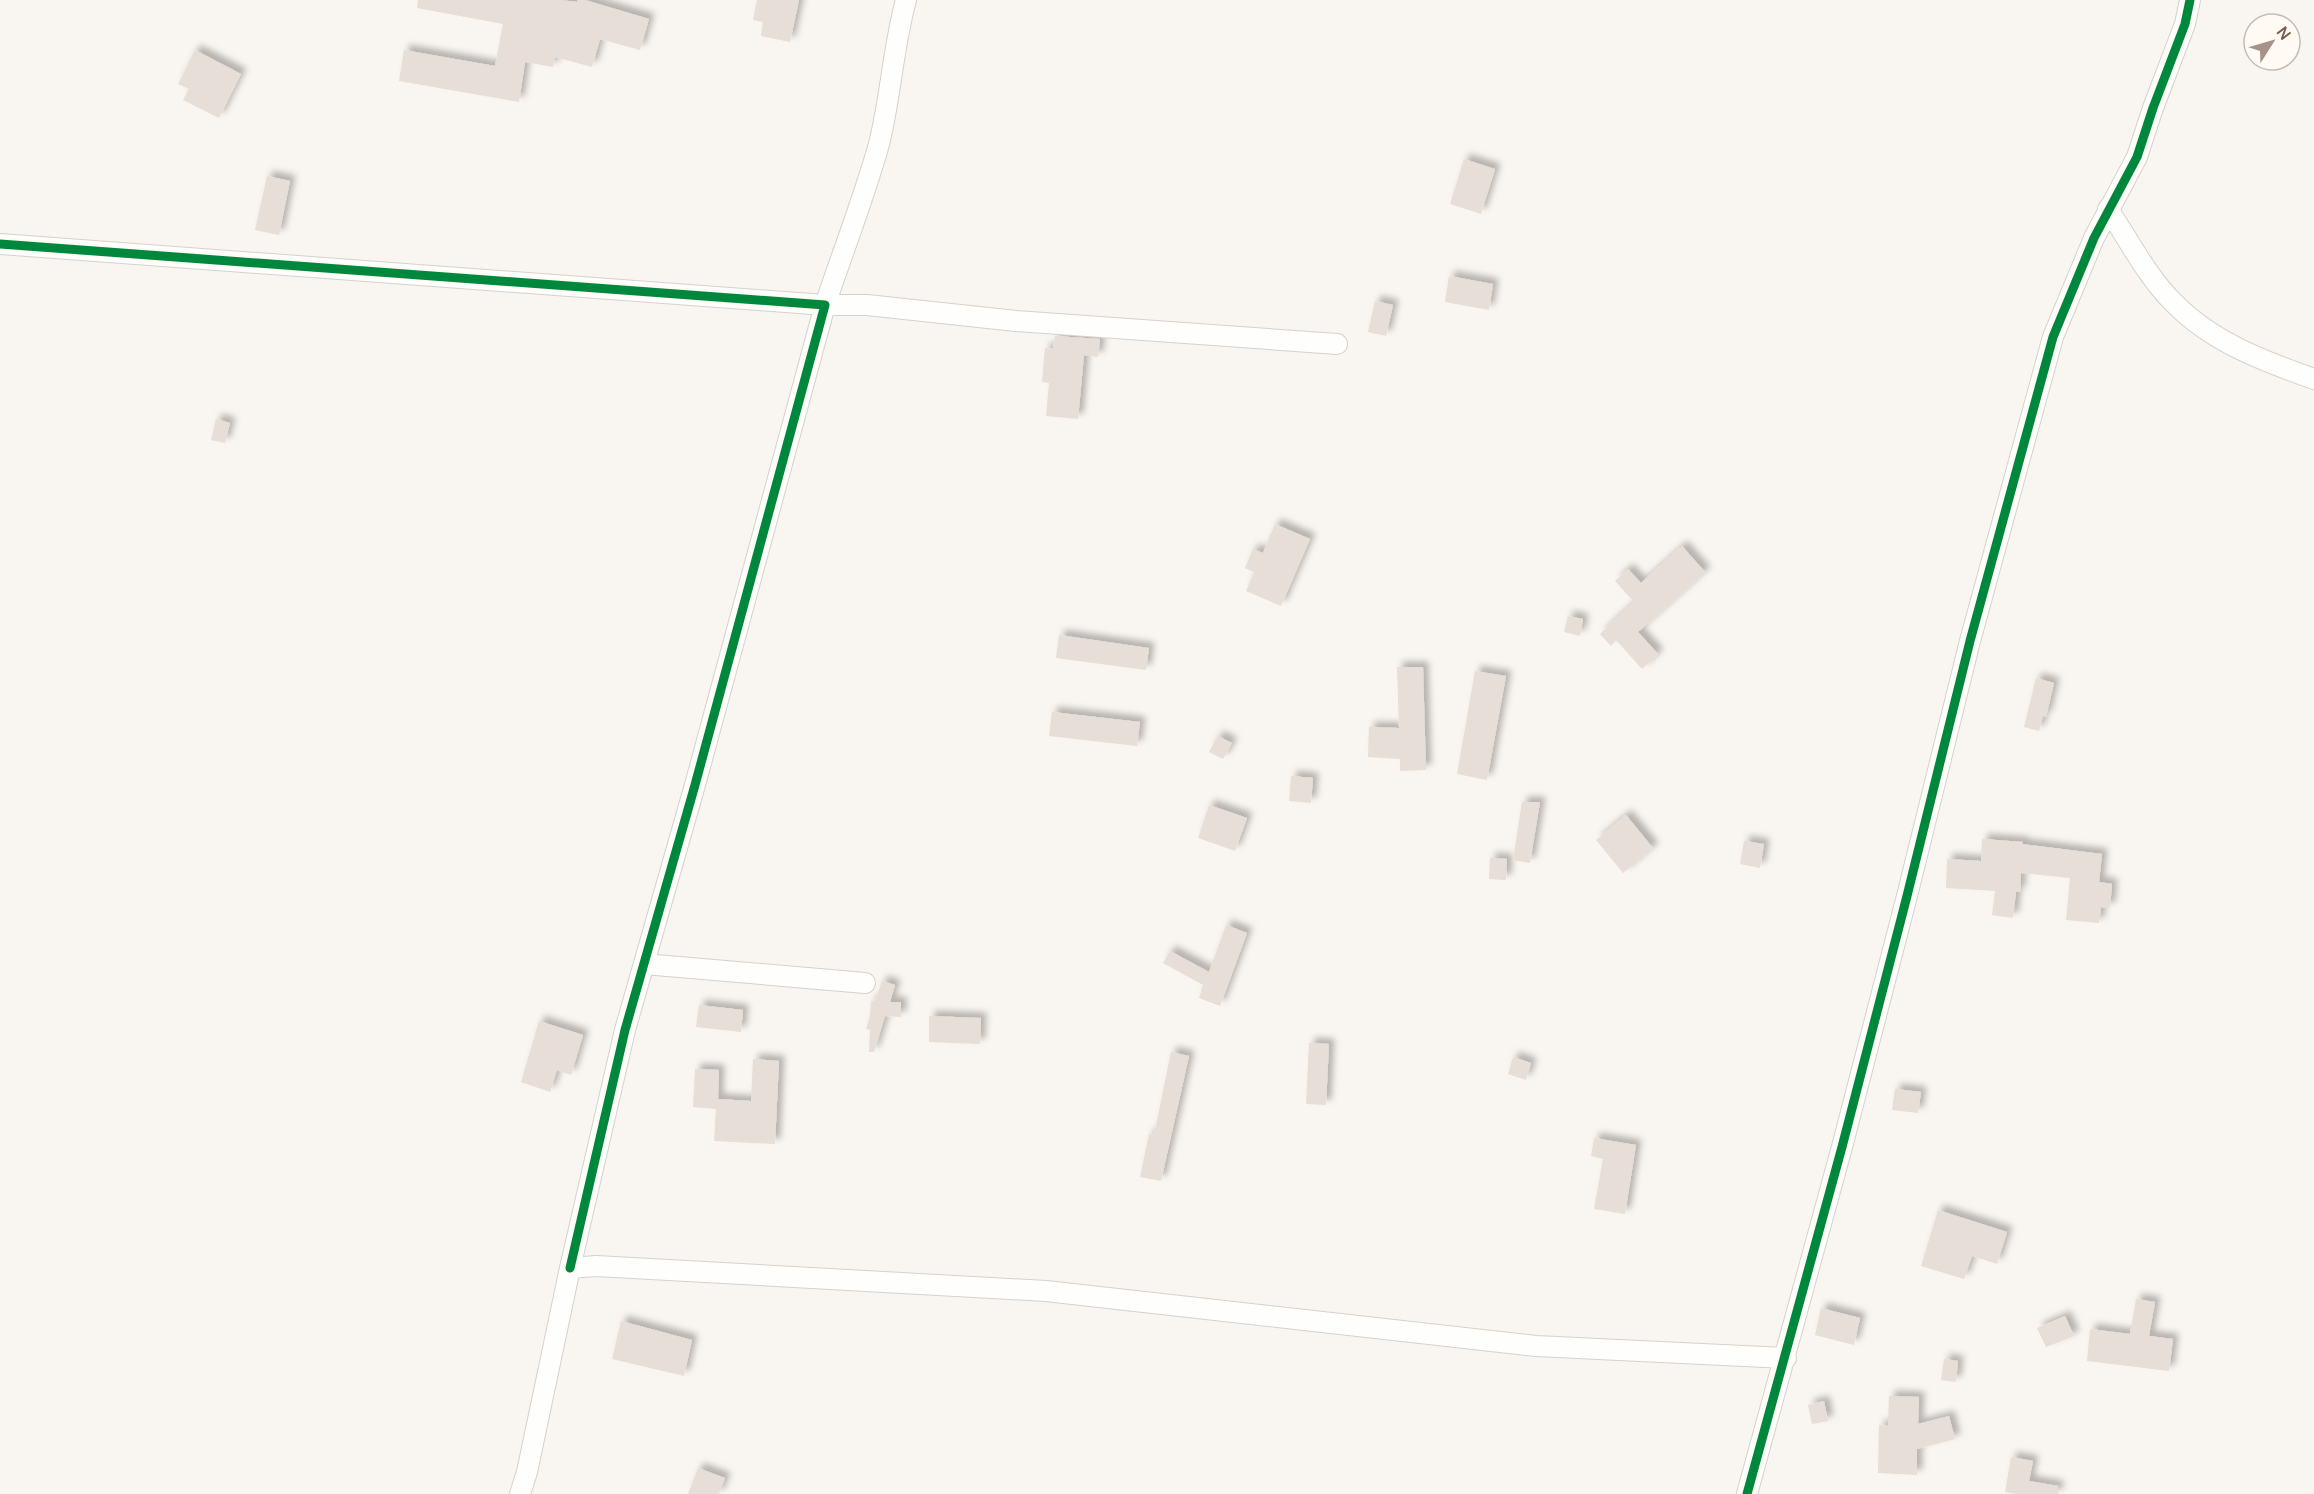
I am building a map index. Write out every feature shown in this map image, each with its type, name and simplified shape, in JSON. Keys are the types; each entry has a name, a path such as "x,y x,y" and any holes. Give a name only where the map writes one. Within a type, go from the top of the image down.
{"street":[{"path":"520,1494 527,1472 570,1268 625,1030 825,304 878,145 891,87 899,24 906,0"},
{"path":"1748,1494 1901,919 1970,641 2053,337 2108,209 2137,157 2185,24 2190,0"},
{"path":"2108,209 2162,291 2198,324 2227,344 2314,379"},
{"path":"0,244 825,304 867,305 1016,321 1337,344"},
{"path":"644,964 865,982"},
{"path":"570,1268 596,1266 1046,1291 1536,1346 1786,1358"}],"building":[{"path":"418,0 577,2 585,0 649,19 640,50 600,39 592,67 555,57 553,67 525,62 519,102 399,81 404,50 495,66 503,24 417,8"},
{"path":"757,0 799,0 790,42 761,36 763,22 753,20"},
{"path":"195,50 241,74 219,118 183,100 189,89 178,84"},
{"path":"1464,159 1495,169 1481,214 1450,204"},
{"path":"267,176 290,181 279,235 255,230"},
{"path":"1449,276 1493,284 1489,310 1445,302"},
{"path":"1375,301 1393,305 1386,336 1368,332"},
{"path":"1055,336 1100,339 1098,357 1084,355 1078,419 1046,416 1049,383 1042,382 1045,348 1053,349"},
{"path":"216,419 230,423 225,443 211,440"},
{"path":"1275,524 1310,539 1281,606 1246,591 1254,572 1245,568 1253,549 1263,553"},
{"path":"1682,546 1705,572 1638,632 1658,654 1642,669 1616,640 1611,646 1600,634 1634,602 1615,581 1628,569 1641,583"},
{"path":"1568,616 1583,619 1580,636 1564,632"},
{"path":"1059,635 1149,648 1146,670 1056,658"},
{"path":"1397,667 1423,667 1426,770 1400,771 1400,759 1368,757 1369,727 1399,728"},
{"path":"1475,671 1506,676 1487,780 1457,774"},
{"path":"2036,678 2054,683 2046,717 2043,716 2039,731 2024,727"},
{"path":"1052,712 1140,722 1137,746 1049,736"},
{"path":"1218,736 1232,743 1223,759 1209,752"},
{"path":"1291,776 1313,778 1311,803 1289,801"},
{"path":"1522,802 1540,802 1530,863 1513,860"},
{"path":"1209,805 1247,818 1235,851 1198,838"},
{"path":"1626,815 1653,848 1623,873 1596,840"},
{"path":"1982,839 2023,842 2022,844 2102,854 2099,882 2112,884 2110,908 2101,907 2099,923 2066,920 2070,878 2021,873 2020,892 2016,892 2013,918 1992,915 1995,891 1946,888 1947,859 1981,861"},
{"path":"1744,841 1764,844 1760,868 1740,864"},
{"path":"1490,858 1507,859 1506,880 1489,879"},
{"path":"1226,925 1247,933 1220,1006 1199,998 1203,985 1163,963 1170,951 1209,972"},
{"path":"882,981 895,985 890,1002 901,1002 901,1017 885,1016 874,1052 869,1052 870,1030 866,1029 871,1001 875,1001"},
{"path":"699,1005 743,1010 741,1032 696,1027"},
{"path":"929,1016 981,1018 980,1044 929,1042"},
{"path":"539,1021 583,1035 571,1075 557,1070 550,1092 521,1082"},
{"path":"1309,1043 1329,1044 1326,1105 1306,1104"},
{"path":"1171,1052 1189,1056 1161,1181 1140,1177 1149,1134 1154,1135"},
{"path":"1513,1057 1531,1063 1526,1080 1508,1074"},
{"path":"753,1059 779,1061 775,1144 714,1141 716,1109 693,1107 695,1069 719,1070 718,1099 751,1101"},
{"path":"1895,1089 1921,1092 1918,1113 1892,1110"},
{"path":"1594,1138 1636,1145 1625,1214 1594,1209 1603,1159 1591,1156"},
{"path":"1938,1210 2007,1232 1997,1264 1972,1256 1964,1279 1921,1266"},
{"path":"2136,1299 2155,1302 2149,1336 2173,1339 2169,1371 2087,1361 2090,1329 2130,1334"},
{"path":"1821,1308 1860,1318 1854,1345 1815,1335"},
{"path":"2065,1316 2074,1336 2046,1347 2037,1328"},
{"path":"621,1321 692,1340 684,1376 612,1359"},
{"path":"1944,1359 1958,1361 1956,1382 1941,1380"},
{"path":"1889,1396 1919,1397 1918,1424 1949,1416 1955,1439 1917,1449 1917,1475 1878,1473 1879,1425 1888,1426"},
{"path":"1824,1401 1828,1421 1812,1424 1808,1405"},
{"path":"2011,1457 2033,1461 2029,1481 2058,1486 2058,1494 2005,1492"},
{"path":"698,1468 725,1478 719,1494 688,1494"}],"cycle path":[{"path":"1747,1494 1842,1147 1970,641 2053,337 2094,238 2137,157 2185,24 2190,0"},
{"path":"0,244 825,305 695,785 625,1030 570,1268"}]}
